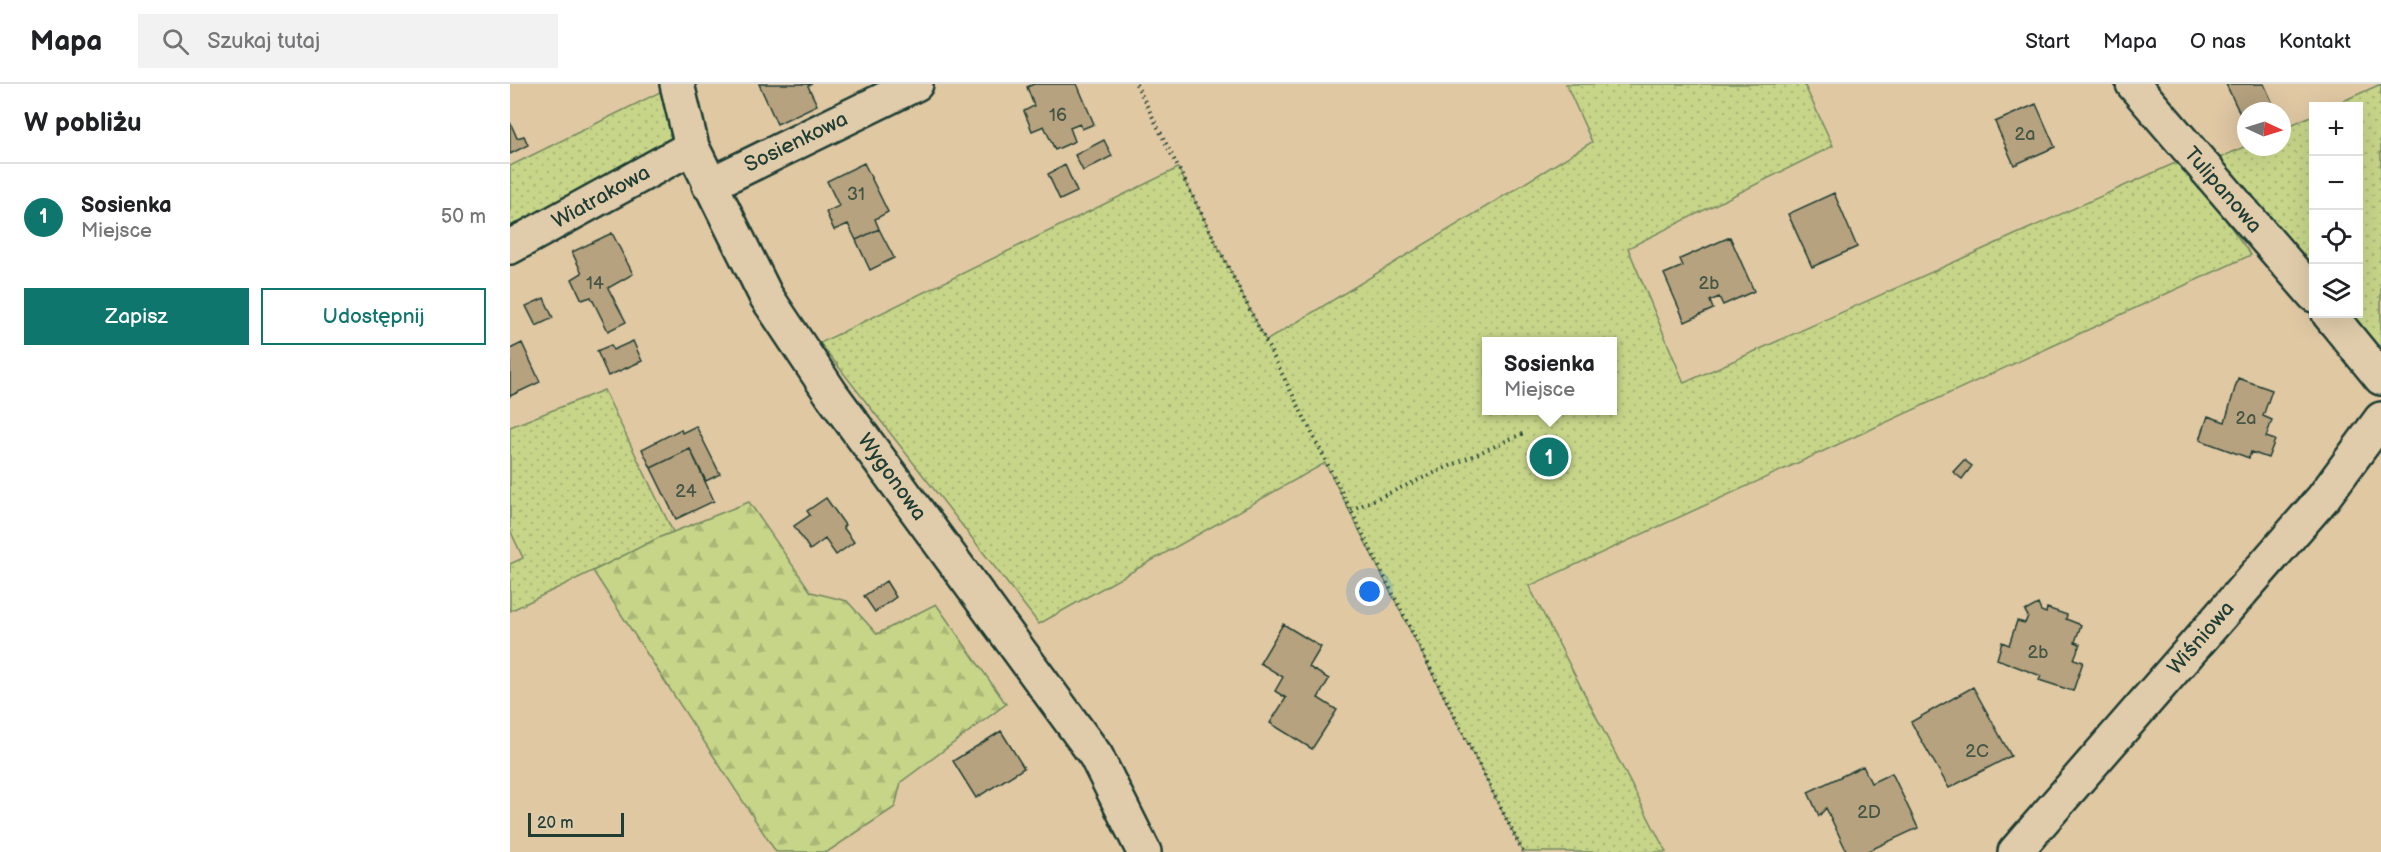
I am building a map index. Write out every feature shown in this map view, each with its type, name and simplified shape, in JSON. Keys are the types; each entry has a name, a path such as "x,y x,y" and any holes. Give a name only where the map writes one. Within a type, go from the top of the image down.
{"street":[{"name":"Wygonowa","path":"676,84 692,147 766,296 832,395 1095,756 1144,852"},
{"name":"Sosienkowa","path":"709,185 916,84"},
{"name":"Tulipanowa","path":"2133,84 2309,290"},
{"name":"Wiatrakowa","path":"510,247 692,147"},
{"path":"2332,318 2381,378"},
{"name":"Wiśniowa","path":"2015,852 2323,498 2381,419"}],"path":[{"path":"1136,84 1523,852"},
{"path":"1352,510 1524,433"}],"green space":[{"path":"1566,84 1804,84 1833,146 1628,248 1684,383 2182,160 2251,255 1529,586 1666,852 1523,852 1325,463 1039,624 820,343 1178,168 1266,341 1592,142"},
{"path":"2381,84 2381,361 2341,318 2363,318 2363,102 2341,102"},
{"path":"662,91 677,141 510,232 510,166"},
{"path":"2309,117 2309,280 2217,159 2237,150 2237,156 2291,156 2291,125"},
{"path":"604,390 673,532 510,611 510,564 523,558 510,530 510,427"},
{"path":"749,502 811,592 847,601 877,634 936,604 1006,704 901,782 895,807 827,852 776,852 593,571 658,538"}],"building":[{"path":"759,84 812,84 808,86 817,105 777,124"},
{"path":"1034,84 1077,84 1094,124 1082,129 1080,124 1070,128 1075,141 1055,150 1044,126 1032,131 1024,111 1034,106 1027,87"},
{"path":"2226,84 2264,84 2272,102 2237,102 2237,107"},
{"path":"2036,104 2055,147 2014,165 1995,122"},
{"path":"510,122 517,138 524,136 528,145 510,154"},
{"path":"1104,140 1112,156 1083,171 1075,155"},
{"path":"864,163 888,212 875,219 879,229 856,240 848,224 834,230 826,212 839,206 827,181"},
{"path":"1065,165 1077,192 1060,200 1048,174"},
{"path":"1834,193 1857,247 1812,267 1788,214"},
{"path":"879,229 894,258 870,270 856,240"},
{"path":"612,233 633,274 608,288 626,322 608,331 591,297 582,300 572,279 582,273 572,252"},
{"path":"1730,237 1754,291 1723,305 1719,297 1710,301 1713,309 1685,322 1664,274 1683,266 1680,259"},
{"path":"544,298 553,318 536,326 526,306"},
{"path":"633,341 642,361 608,376 597,351 611,345 613,350"},
{"path":"522,343 540,382 510,396 510,349"},
{"path":"2238,378 2272,390 2263,416 2272,420 2266,437 2275,440 2268,458 2251,452 2249,458 2200,440 2208,416 2225,422"},
{"path":"696,426 720,474 706,481 690,449 651,468 642,449 681,429 682,433"},
{"path":"690,449 714,501 676,519 651,468"},
{"path":"1964,460 1972,466 1962,479 1953,472"},
{"path":"826,498 854,542 836,555 825,539 810,550 794,526 810,515 807,511"},
{"path":"886,581 896,597 875,612 864,596"},
{"path":"2038,604 2041,611 2046,613 2047,608 2067,615 2066,619 2081,625 2075,642 2080,644 2074,659 2083,662 2073,691 2039,680 2041,676 1997,659 2002,642 2009,645 2017,621 2025,623 2028,616 2025,611"},
{"path":"1283,624 1321,647 1309,667 1329,679 1318,698 1337,710 1312,749 1270,723 1286,698 1275,691 1283,677 1260,663"},
{"path":"1973,687 2011,756 1949,788 1911,722"},
{"path":"1001,731 1024,768 976,798 953,761"},
{"path":"1863,766 1871,783 1892,773 1918,828 1866,852 1847,852 1826,808 1819,816 1808,792"}],"place":[{"name":"Sosienka","path":"1549,457"}]}
